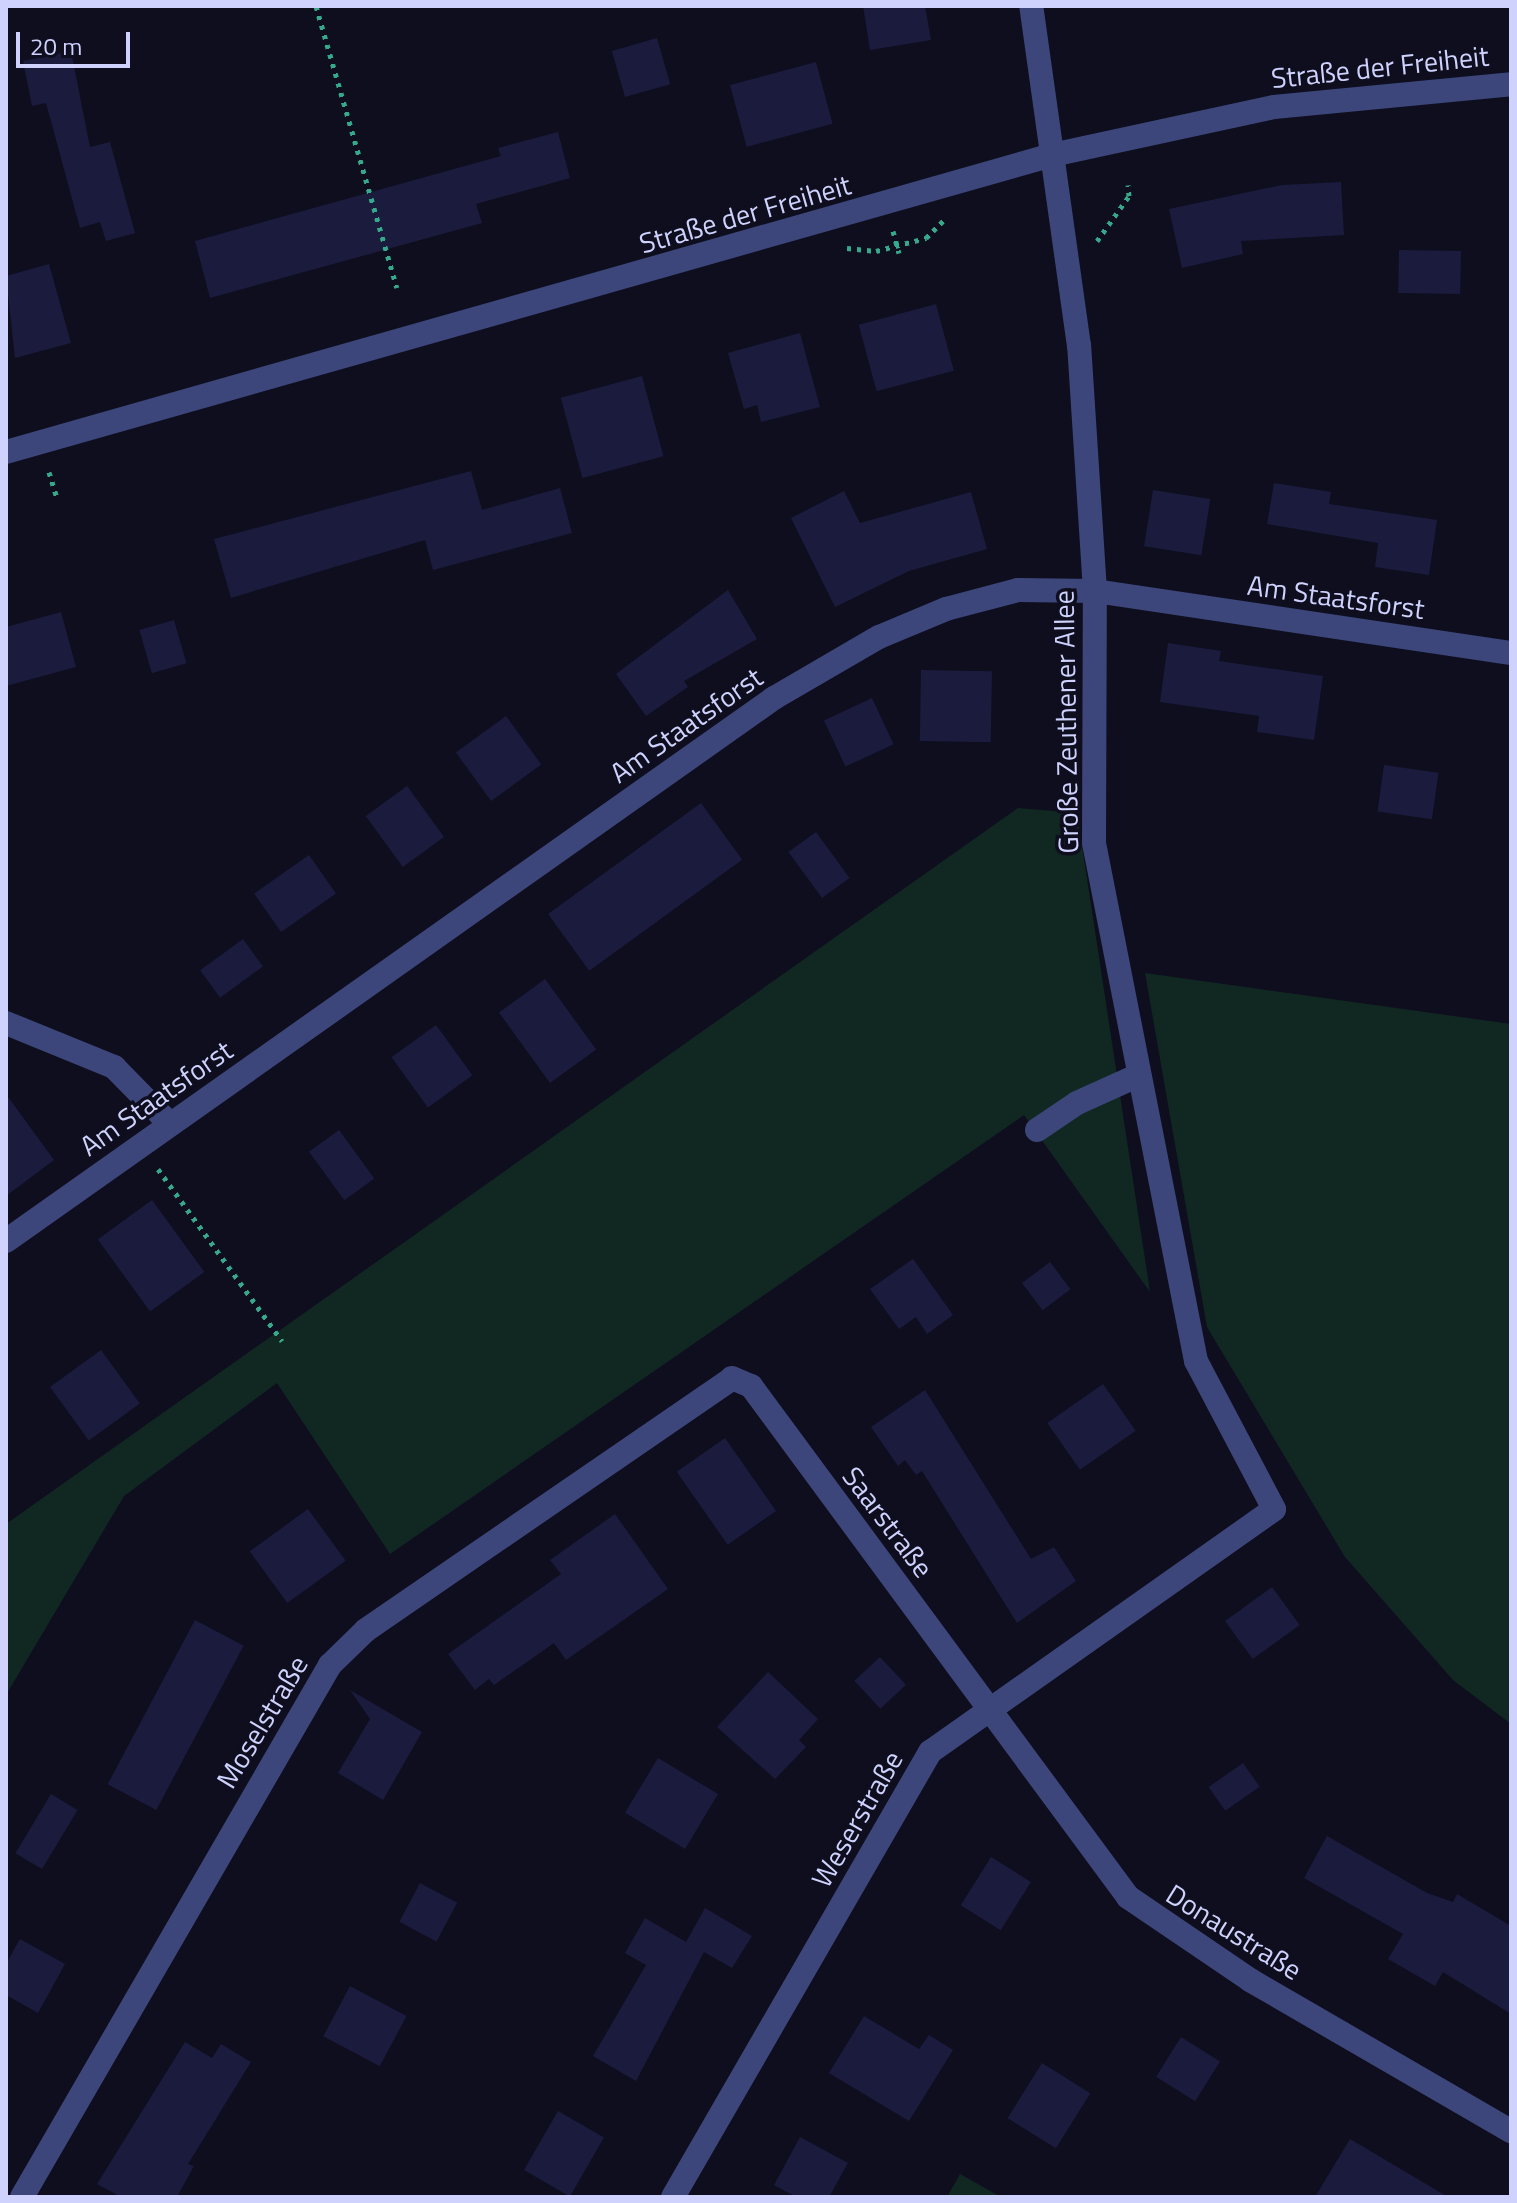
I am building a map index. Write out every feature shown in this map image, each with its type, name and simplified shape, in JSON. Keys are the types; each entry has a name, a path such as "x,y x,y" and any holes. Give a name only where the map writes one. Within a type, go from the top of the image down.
{"street":[{"name":"Große Zeuthener Allee","path":"1031,6 1066,253 1095,591 1094,843 1196,1361 1274,1509"},
{"name":"Straße der Freiheit","path":"6,452 1052,155 1274,107 1511,84"},
{"name":"Am Staatsforst","path":"6,1241 774,698 879,637 1018,590 1095,591 1511,653"},
{"path":"6,1023 114,1067 170,1124"},
{"path":"1037,1130 1090,1095 1139,1075"},
{"name":"Saarstraße","path":"732,1378 751,1386 990,1710"},
{"name":"Moselstraße","path":"22,2197 330,1665 379,1621 732,1378"},
{"name":"Weserstraße","path":"673,2197 930,1752 1274,1509"},
{"name":"Donaustraße","path":"990,1710 1094,1854 1151,1918 1511,2131"}],"path":[{"path":"316,6 397,288"},
{"path":"1066,253 1091,249 1129,196 1128,185"},
{"path":"891,226 899,253"},
{"path":"141,1145 282,1341"}],"green space":[{"path":"1018,808 1077,813 1150,1292 1024,1115 390,1554 277,1383 124,1496 6,1695 6,1524"},
{"path":"1145,973 1511,1024 1511,1724 1453,1680 1345,1557 1207,1327"},
{"path":"960,2174 1001,2197 947,2197"}],"building":[{"path":"863,6 925,6 931,40 870,50"},
{"path":"657,38 670,84 625,97 612,51"},
{"path":"71,51 90,147 110,142 135,233 106,241 100,222 80,228 46,103 32,106 23,61"},
{"path":"816,62 833,124 747,147 730,85"},
{"path":"558,132 570,178 476,204 482,223 210,298 195,241 501,156 498,148"},
{"path":"1341,182 1344,235 1241,241 1243,254 1182,268 1169,209 1282,185"},
{"path":"1399,250 1461,251 1460,294 1398,293"},
{"path":"49,264 71,343 15,358 6,276"},
{"path":"936,304 954,371 877,391 859,325"},
{"path":"800,333 820,407 761,422 757,405 744,409 728,353"},
{"path":"642,376 663,456 582,478 561,398"},
{"path":"471,471 482,510 560,488 572,533 433,570 425,540 231,598 214,539"},
{"path":"1274,483 1331,492 1329,504 1437,520 1429,575 1375,567 1378,543 1267,524"},
{"path":"1153,490 1210,499 1201,555 1144,546"},
{"path":"844,491 860,523 971,492 987,549 909,571 835,607 791,518"},
{"path":"728,590 757,639 684,681 688,687 646,716 616,674"},
{"path":"61,612 76,667 6,686 6,627"},
{"path":"174,620 186,663 152,673 139,630"},
{"path":"1168,643 1221,651 1219,661 1323,676 1314,740 1257,732 1259,716 1160,702"},
{"path":"921,670 992,671 991,742 920,741"},
{"path":"872,698 894,744 846,767 824,720"},
{"path":"506,716 541,765 491,801 456,752"},
{"path":"1384,765 1438,773 1432,819 1377,812"},
{"path":"407,786 444,837 403,867 366,816"},
{"path":"701,803 742,860 589,971 548,914"},
{"path":"816,832 850,878 822,898 788,852"},
{"path":"309,855 336,894 281,932 254,893"},
{"path":"243,939 263,967 220,998 200,970"},
{"path":"545,979 596,1049 550,1083 499,1013"},
{"path":"436,1025 472,1075 428,1107 392,1057"},
{"path":"6,1094 54,1160 6,1196"},
{"path":"339,1130 374,1179 344,1200 309,1152"},
{"path":"152,1200 204,1272 150,1311 98,1239"},
{"path":"913,1259 953,1315 927,1334 916,1317 899,1329 870,1289"},
{"path":"1050,1262 1070,1289 1043,1310 1022,1283"},
{"path":"101,1350 140,1403 89,1440 50,1387"},
{"path":"1103,1384 1136,1431 1080,1470 1047,1423"},
{"path":"925,1390 1031,1559 1054,1547 1076,1581 1017,1623 922,1471 916,1475 905,1460 898,1466 871,1427"},
{"path":"725,1438 776,1511 728,1545 677,1472"},
{"path":"308,1509 346,1561 287,1603 250,1551"},
{"path":"615,1514 668,1589 566,1660 554,1643 494,1685 489,1679 475,1690 448,1654 561,1574 550,1560"},
{"path":"1272,1587 1300,1625 1253,1659 1225,1621"},
{"path":"195,1620 244,1646 156,1810 108,1784"},
{"path":"880,1657 906,1685 880,1709 854,1681"},
{"path":"768,1672 818,1719 799,1740 806,1747 775,1779 717,1727"},
{"path":"350,1690 422,1732 383,1800 338,1773 370,1719"},
{"path":"658,1758 718,1794 685,1849 625,1813"},
{"path":"1243,1763 1260,1787 1225,1811 1209,1787"},
{"path":"51,1794 78,1810 42,1869 15,1853"},
{"path":"1327,1836 1427,1893 1453,1902 1457,1894 1511,1926 1511,2014 1443,1972 1435,1986 1388,1959 1403,1934 1304,1878"},
{"path":"991,1857 1031,1882 1001,1930 961,1905"},
{"path":"420,1883 457,1903 436,1942 399,1922"},
{"path":"705,1908 752,1936 732,1968 704,1952 636,2081 593,2056 646,1965 625,1953 645,1918 686,1942"},
{"path":"20,1939 65,1964 38,2013 6,1995 6,1964"},
{"path":"350,1986 407,2016 380,2066 323,2036"},
{"path":"864,2016 919,2049 929,2035 953,2050 909,2121 829,2073"},
{"path":"1181,2037 1220,2061 1195,2101 1156,2077"},
{"path":"185,2042 212,2058 221,2044 251,2062 188,2164 194,2166 177,2197 121,2197 97,2184"},
{"path":"1042,2063 1090,2093 1056,2148 1008,2118"},
{"path":"558,2111 604,2138 570,2196 524,2170"},
{"path":"800,2137 848,2163 829,2197 796,2197 774,2185"},
{"path":"1350,2139 1448,2197 1315,2197"}]}
